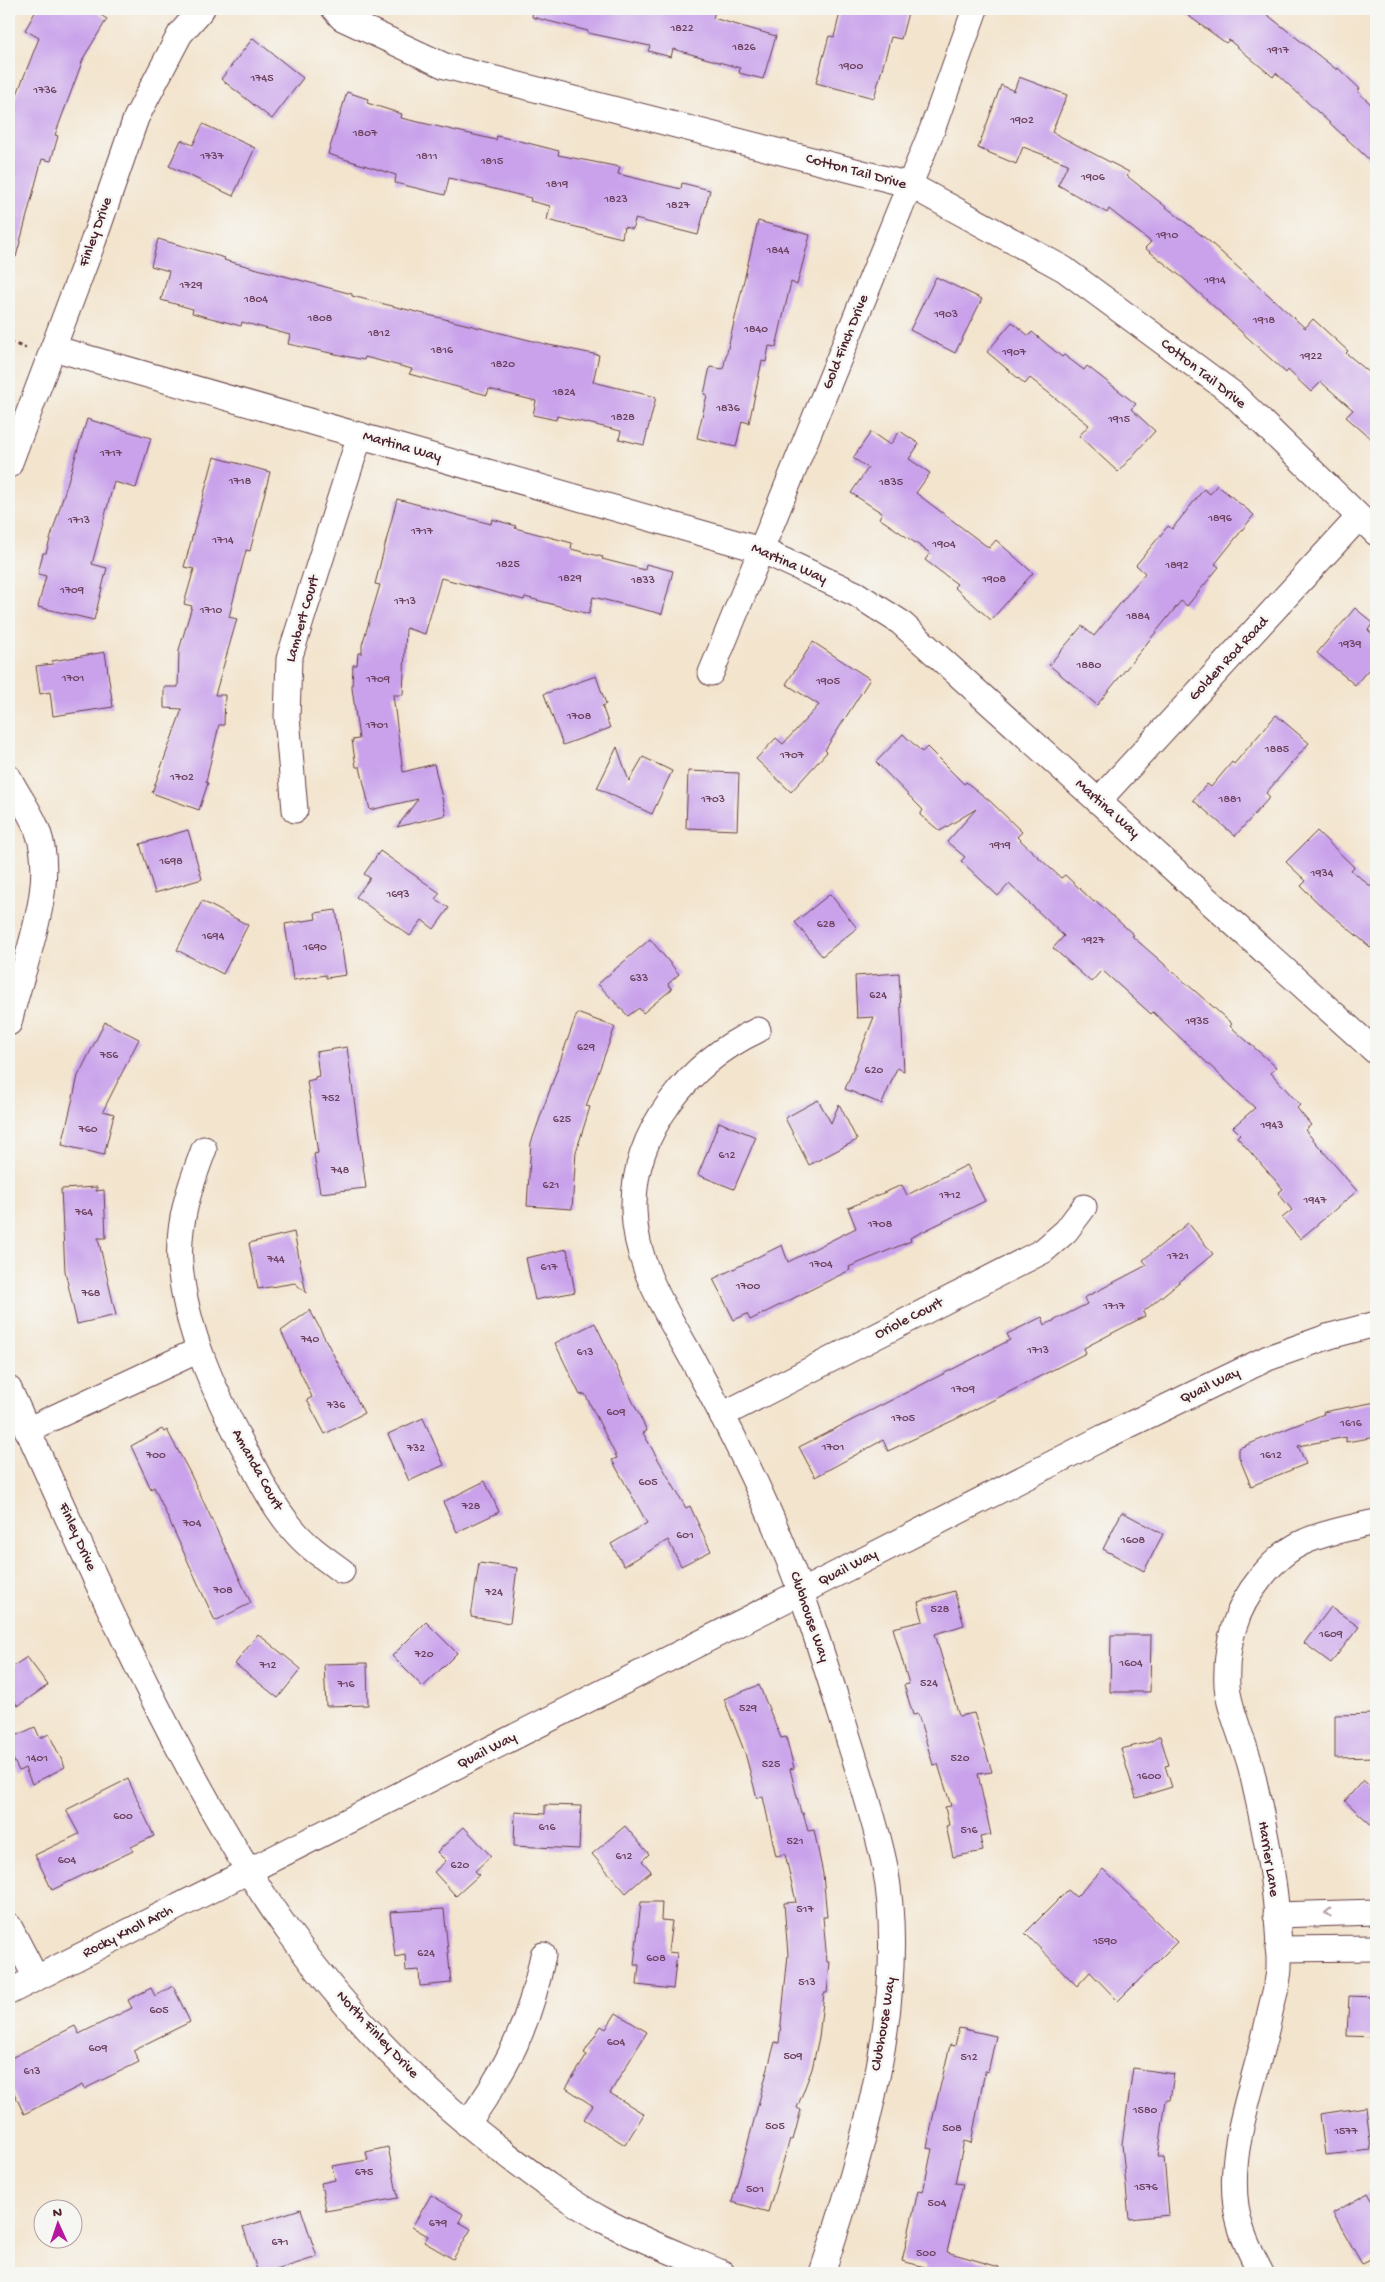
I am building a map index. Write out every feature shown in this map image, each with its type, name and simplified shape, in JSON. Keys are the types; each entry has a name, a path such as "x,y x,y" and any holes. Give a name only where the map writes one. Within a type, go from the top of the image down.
{"street":[{"name":"Finley Drive","path":"9,465 93,242 136,118 180,34 202,9"},
{"name":"Cotton Tail Drive","path":"334,9 342,18 445,66 910,185 1064,269 1232,392 1368,525"},
{"name":"Gold Finch Drive","path":"711,673 932,130 975,9"},
{"name":"Martina Way","path":"53,348 761,550 856,594 900,622 1376,1052"},
{"name":"Lambert Court","path":"294,810 288,717 289,659 360,435"},
{"name":"Golden Rod Road","path":"1098,801 1368,525"},
{"path":"9,778 39,832 44,865 38,923 9,1022"},
{"name":"Clubhouse Way","path":"758,1030 713,1057 685,1082 663,1112 646,1142 637,1175 633,1209 637,1242 647,1275 722,1415 767,1508 801,1592 876,1827 885,1870 892,1924 892,1968 887,2022 868,2113 838,2224 822,2273"},
{"name":"Amanda Court","path":"204,1149 190,1185 181,1224 180,1262 184,1297 199,1350 218,1400 269,1497 291,1528 305,1542 342,1571"},
{"name":"Oriole Court","path":"722,1415 1043,1251 1066,1231 1084,1207"},
{"name":"Quail Way","path":"248,1872 1104,1437 1268,1358 1330,1336 1376,1324"},
{"path":"27,1430 199,1350"},
{"name":"Finley Drive","path":"9,1389 115,1623 145,1684"},
{"name":"Harrier Lane","path":"1261,2273 1247,2247 1236,2206 1234,2171 1236,2151 1262,2050 1277,1978 1278,1949 1276,1914 1267,1844 1250,1766 1227,1688 1228,1657 1234,1626 1247,1596 1266,1571 1296,1546 1307,1540 1376,1522"},
{"name":"North Finley Drive","path":"145,1684 173,1740 248,1872 289,1933 342,2000 400,2063 467,2124 536,2178 603,2220 722,2273"},
{"name":"Rocky Knoll Arch","path":"9,1992 248,1872"},
{"path":"1276,1914 1376,1912"},
{"path":"9,1926 36,1978"},
{"path":"1278,1949 1376,1948"},
{"path":"467,2124 494,2086 520,2037 538,1983 543,1955"}],"building":[{"path":"37,9 91,9 107,19 84,57 55,135 58,136 51,161 42,159 16,257 9,256 9,136 16,109 12,107 39,38 25,30"},
{"path":"533,9 716,9 713,18 776,36 763,79 739,73 740,68 673,49 671,57 648,51 650,46 588,33 588,31 532,17"},
{"path":"841,9 909,9 901,39 891,37 874,98 816,83 829,36 834,37"},
{"path":"1179,9 1260,9 1337,70 1338,68 1360,89 1357,91 1376,109 1376,166 1276,73 1273,77 1229,40 1226,43"},
{"path":"253,38 303,78 272,119 221,79"},
{"path":"1019,77 1067,95 1052,132 1129,172 1127,176 1210,242 1305,328 1313,319 1348,351 1346,353 1376,378 1376,443 1346,417 1353,410 1321,382 1311,392 1288,370 1286,373 1183,278 1145,248 1151,242 1109,209 1107,213 1058,185 1068,164 1023,147 1016,164 978,148 1001,85 1014,91"},
{"path":"347,92 368,99 367,103 402,114 401,118 496,140 497,136 524,142 559,151 558,155 620,167 618,174 681,189 682,183 710,190 698,235 635,219 633,229 624,227 622,238 547,220 550,206 530,201 531,198 449,178 445,195 395,183 396,175 328,154"},
{"path":"203,124 255,148 233,196 169,166 181,140 193,145"},
{"path":"758,221 810,235 797,285 791,282 776,347 769,346 766,362 762,361 749,423 742,421 736,447 697,438 707,395 704,394 710,367 723,369"},
{"path":"158,239 225,258 224,260 352,294 352,296 549,345 599,355 593,382 656,397 644,445 619,439 621,431 557,416 556,420 533,415 536,401 489,389 487,395 409,374 412,369 365,357 364,360 288,344 290,335 242,322 241,326 192,313 193,309 161,300 169,271 151,266"},
{"path":"936,277 982,299 955,353 910,330"},
{"path":"1012,322 1029,336 1032,332 1062,357 1064,355 1084,370 1087,366 1136,404 1131,409 1155,431 1118,472 1079,436 1089,425 1030,378 1025,384 987,352"},
{"path":"87,419 151,438 136,488 114,482 92,564 107,568 94,620 38,607 46,576 38,574 43,553 46,553"},
{"path":"900,431 919,444 909,459 930,473 916,493 989,548 996,540 1033,573 991,620 954,587 957,584 925,560 930,553 879,518 882,513 851,493 868,468 853,458 871,432 890,445"},
{"path":"214,457 270,472 250,551 246,550 229,617 237,619 215,695 225,695 224,725 219,725 206,782 208,783 199,810 152,793 182,709 164,708 164,687 178,687 179,650 192,606 184,604 194,569 184,567"},
{"path":"1217,485 1254,515 1215,564 1219,567 1187,606 1181,601 1097,705 1049,665 1082,626 1094,636 1145,573 1136,565 1168,526 1172,529 1204,489 1210,494"},
{"path":"397,499 491,524 492,519 516,526 515,528 572,543 571,549 603,557 602,559 645,570 646,564 673,571 662,614 593,597 589,614 525,597 524,600 441,578 425,634 406,628 403,695 393,695 403,772 434,764 446,815 397,827 418,799 370,810 360,767 356,767 352,740 359,739 352,688 353,665 357,665 358,653 362,653 362,645 380,585 375,584"},
{"path":"1355,608 1373,623 1368,630 1376,637 1376,661 1355,685 1317,653"},
{"path":"813,642 870,679 825,750 827,752 791,792 756,759 776,738 783,744 819,705 786,684"},
{"path":"105,652 113,707 53,716 50,692 40,694 36,666 53,664 52,661"},
{"path":"596,676 606,704 602,706 610,728 563,745 544,694"},
{"path":"1276,715 1309,743 1266,793 1270,797 1235,836 1193,800 1207,784 1211,787 1232,762 1234,764"},
{"path":"903,734 922,752 927,747 964,784 966,782 990,801 1022,832 1017,837 1035,854 1061,878 1065,875 1094,902 1096,901 1134,935 1132,936 1232,1024 1230,1026 1276,1067 1271,1073 1300,1105 1297,1108 1311,1125 1305,1130 1357,1191 1300,1239 1282,1218 1292,1210 1278,1193 1283,1189 1237,1137 1240,1134 1233,1127 1255,1108 1153,1012 1151,1014 1102,970 1091,982 1053,948 1064,936 1009,884 998,896 961,861 965,857 947,842 976,809 940,831 920,815 923,810 876,762"},
{"path":"617,747 629,781 643,757 672,771 652,814 597,788"},
{"path":"688,771 739,773 737,830 686,828"},
{"path":"188,830 202,879 155,893 140,844"},
{"path":"1317,831 1354,867 1351,870 1376,891 1376,952 1318,903 1301,886 1306,881 1286,862"},
{"path":"380,851 440,893 435,899 449,908 434,929 422,920 410,936 356,897 370,878 364,874"},
{"path":"830,894 857,928 822,956 795,922"},
{"path":"202,901 248,925 223,974 177,950"},
{"path":"336,910 346,975 326,978 326,975 293,980 285,924 316,919 315,913"},
{"path":"650,939 679,974 668,984 672,989 643,1013 639,1008 628,1016 598,984"},
{"path":"899,973 904,1071 897,1068 882,1104 845,1089 874,1017 857,1018 855,976"},
{"path":"577,1013 615,1027 586,1106 590,1107 576,1152 572,1209 527,1206 531,1143"},
{"path":"105,1022 139,1039 103,1111 114,1114 104,1155 62,1145 78,1076"},
{"path":"347,1047 366,1188 320,1193 314,1154 318,1153 307,1081 319,1076 316,1052"},
{"path":"818,1100 831,1123 839,1104 857,1140 809,1165 785,1118"},
{"path":"719,1122 756,1137 734,1189 698,1175"},
{"path":"967,1165 985,1201 910,1238 911,1241 849,1267 850,1270 750,1320 747,1314 734,1320 713,1279 782,1245 788,1262 856,1228 848,1208 902,1185 907,1195"},
{"path":"97,1187 96,1191 104,1190 106,1238 98,1238 116,1315 77,1324 65,1271 61,1189"},
{"path":"1188,1223 1213,1254 1143,1312 1145,1316 1084,1348 1086,1353 954,1420 888,1451 883,1440 815,1477 799,1447 1010,1340 1007,1334 1042,1317 1045,1325 1087,1304 1084,1298 1147,1265 1143,1260"},
{"path":"294,1232 306,1293 295,1283 258,1289 249,1243"},
{"path":"567,1249 575,1292 535,1300 526,1258"},
{"path":"310,1310 364,1413 325,1434 307,1400 312,1397 281,1331"},
{"path":"595,1323 647,1431 643,1433 686,1508 690,1506 711,1551 681,1566 668,1540 624,1566 611,1544 647,1523 612,1460 617,1458 585,1394 580,1395 555,1343"},
{"path":"1376,1402 1376,1437 1346,1442 1346,1437 1298,1446 1306,1464 1251,1486 1239,1457 1239,1448 1324,1414 1323,1412"},
{"path":"423,1418 444,1465 409,1481 388,1434"},
{"path":"162,1429 164,1432 167,1430 190,1473 251,1603 215,1621 154,1487 151,1489 131,1446"},
{"path":"485,1481 499,1512 457,1532 443,1502"},
{"path":"1122,1512 1163,1534 1144,1571 1103,1549"},
{"path":"479,1563 517,1568 510,1623 471,1617"},
{"path":"954,1591 964,1625 935,1634 959,1716 974,1713 992,1772 978,1774 991,1835 980,1837 983,1851 953,1857 946,1826 949,1825 945,1807 951,1806 938,1764 933,1765 918,1714 913,1715 904,1685 909,1684 893,1628 923,1621 918,1602"},
{"path":"1331,1607 1359,1627 1331,1663 1304,1643"},
{"path":"426,1622 457,1653 423,1687 392,1656"},
{"path":"258,1634 301,1669 278,1698 235,1664"},
{"path":"1111,1635 1151,1635 1150,1692 1110,1692"},
{"path":"27,1657 48,1685 18,1706 9,1694 9,1669"},
{"path":"367,1663 368,1705 326,1706 324,1664"},
{"path":"759,1685 781,1738 786,1737 794,1768 790,1769 801,1813 803,1813 808,1831 814,1830 823,1874 827,1917 823,1917 827,1962 830,1962 827,1993 824,1993 819,2037 812,2069 797,2108 801,2110 793,2140 790,2139 768,2212 732,2202 775,2042 779,2043 788,1955 784,1903 796,1902 785,1854 776,1856 763,1797 757,1798 745,1753 724,1699"},
{"path":"1376,1714 1376,1757 1335,1758 1335,1715"},
{"path":"35,1727 40,1738 49,1734 65,1767 32,1784 25,1768 19,1771 9,1751 9,1739"},
{"path":"1160,1736 1169,1765 1165,1766 1172,1787 1136,1798 1121,1749 1150,1742"},
{"path":"128,1779 154,1836 131,1847 133,1851 52,1890 35,1855 79,1834 66,1810"},
{"path":"1363,1780 1376,1792 1376,1829 1345,1801"},
{"path":"545,1805 581,1806 579,1849 514,1846 515,1812 545,1814"},
{"path":"625,1826 649,1854 642,1861 651,1871 626,1893 592,1854"},
{"path":"464,1827 491,1856 475,1871 479,1875 456,1896 434,1872 446,1861 437,1852"},
{"path":"1103,1869 1177,1942 1118,2001 1090,1972 1077,1986 1025,1933 1068,1890 1076,1897"},
{"path":"641,1902 662,1902 661,1920 672,1921 668,1952 677,1953 673,1989 637,1985 639,1965 634,1965"},
{"path":"444,1909 451,1983 420,1986 419,1970 406,1971 405,1955 395,1957 390,1912"},
{"path":"173,1986 190,2022 133,2050 139,2062 84,2089 82,2085 24,2114 9,2082 9,2059 75,2026 79,2034 132,2008 128,2000 151,1988 155,1996"},
{"path":"1349,1996 1376,1997 1376,2037 1347,2036"},
{"path":"616,2013 647,2032 610,2093 644,2114 625,2145 584,2119 593,2106 566,2088 587,2055 584,2053 601,2026 606,2029"},
{"path":"959,2028 996,2036 988,2072 985,2071 971,2143 964,2141 955,2183 963,2184 947,2252 999,2267 998,2273 923,2273 925,2267 902,2261 918,2191 923,2192 932,2149 927,2148 950,2045 955,2046"},
{"path":"1133,2068 1174,2074 1170,2100 1166,2100 1158,2157 1164,2157 1169,2215 1129,2219 1122,2144"},
{"path":"1366,2107 1371,2150 1325,2155 1320,2114"},
{"path":"388,2147 398,2198 326,2211 321,2183 335,2180 332,2166 368,2160 366,2152"},
{"path":"1368,2193 1376,2207 1376,2255 1362,2264 1333,2213"},
{"path":"431,2195 463,2214 459,2222 471,2229 453,2259 424,2242 428,2236 412,2227"},
{"path":"301,2209 317,2257 267,2273 258,2273 243,2227"}]}
